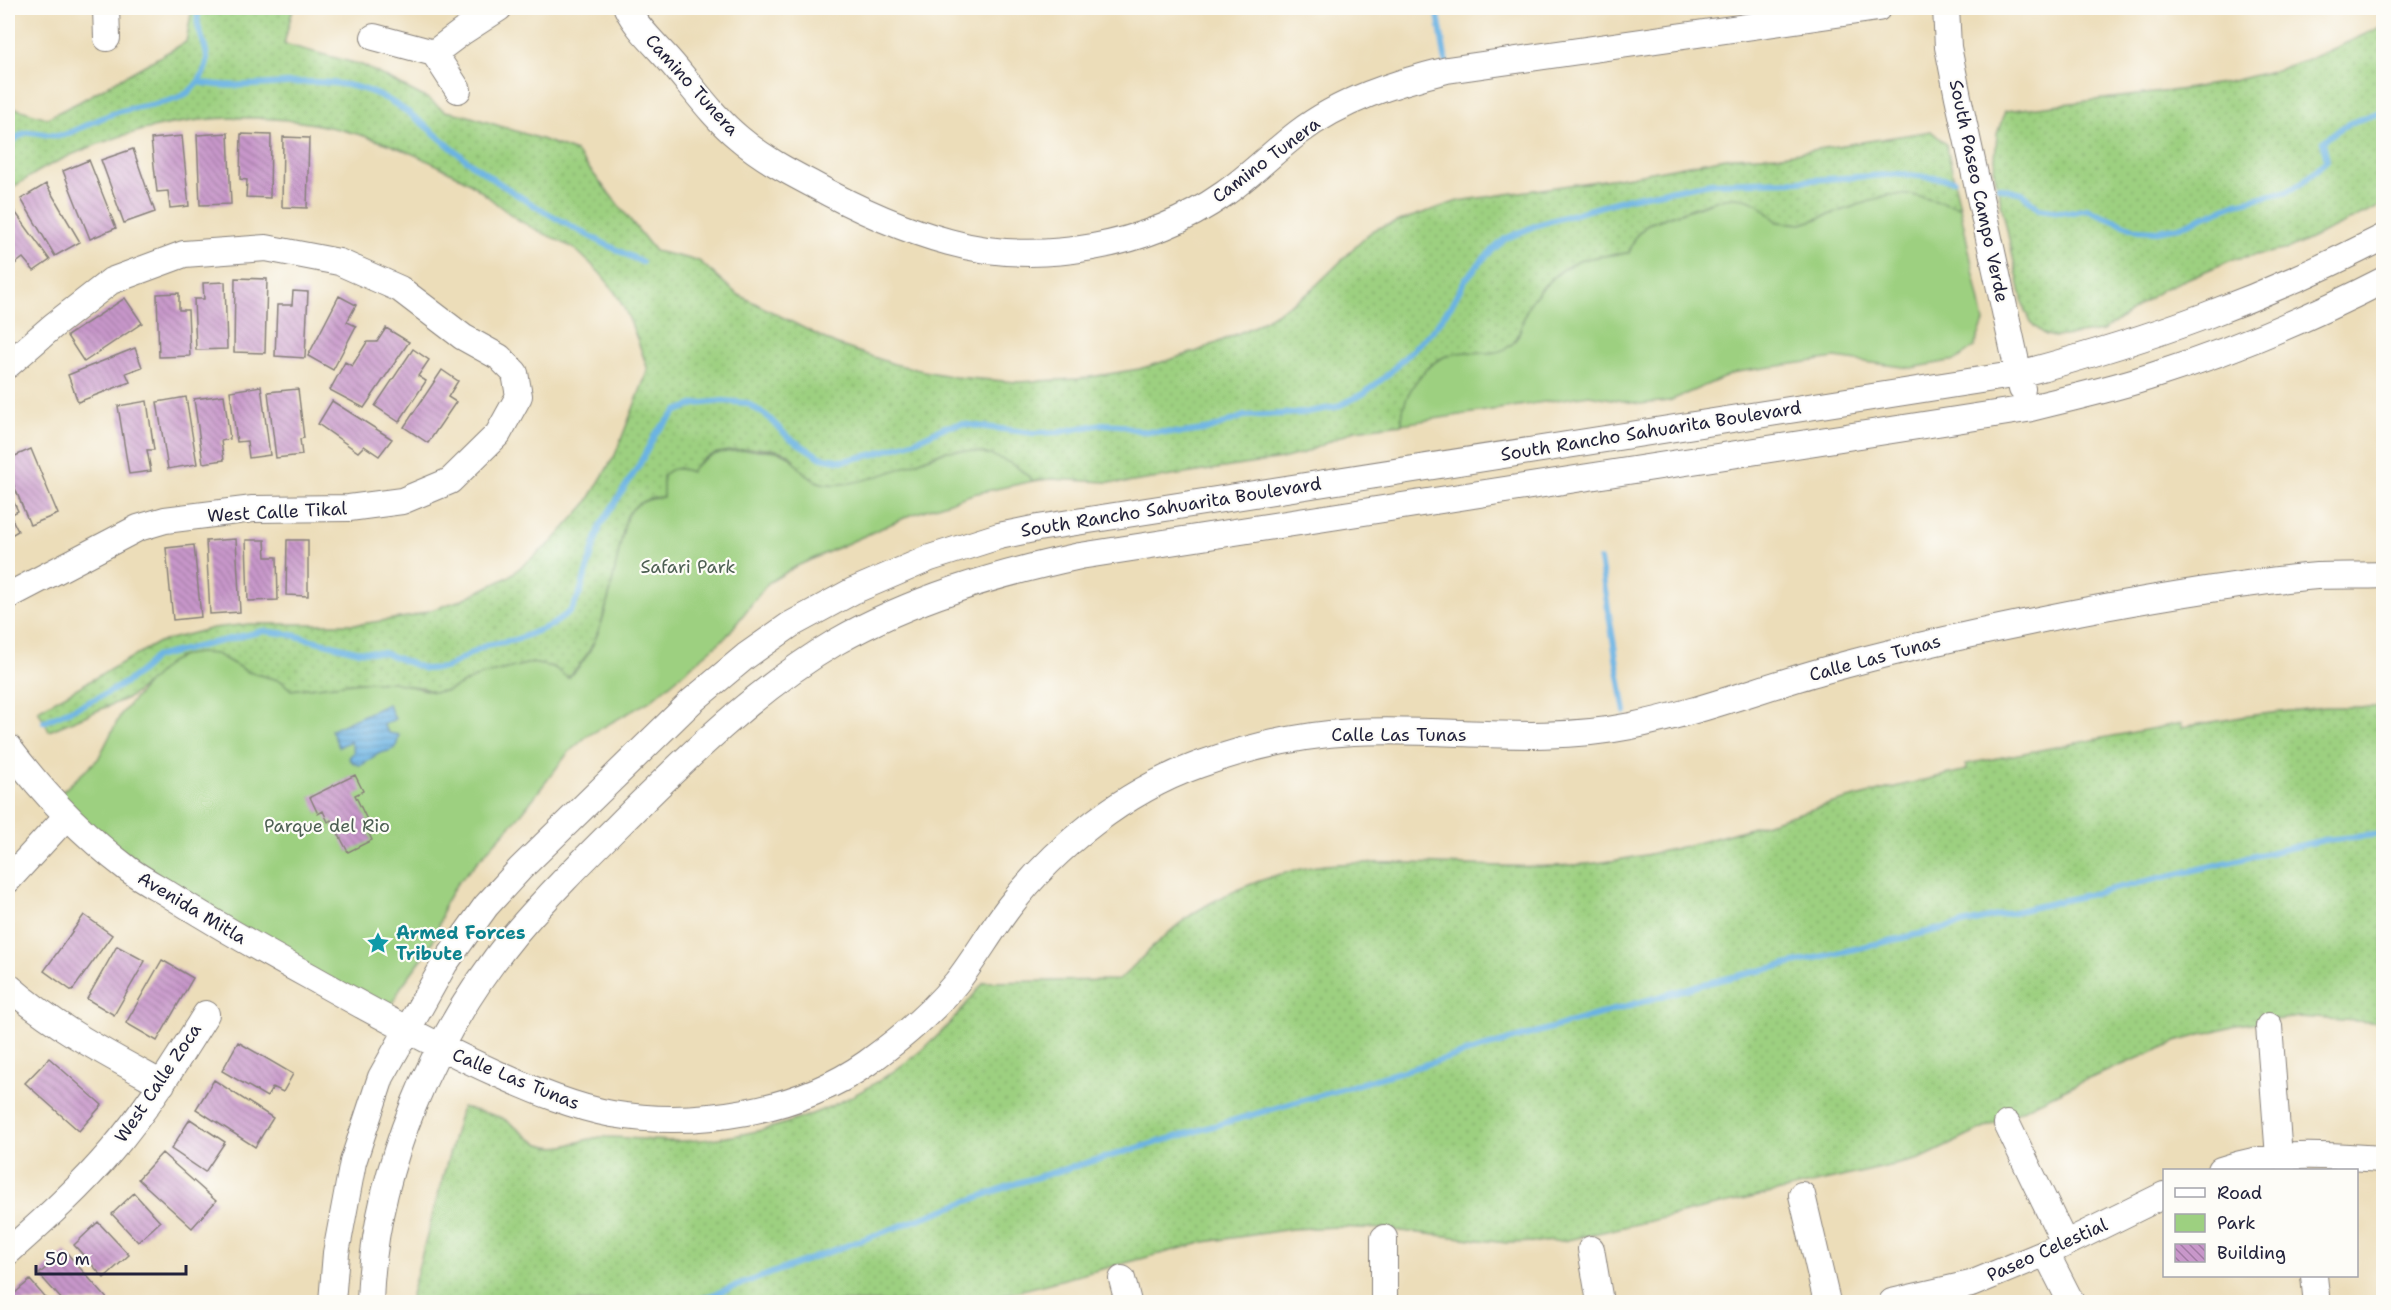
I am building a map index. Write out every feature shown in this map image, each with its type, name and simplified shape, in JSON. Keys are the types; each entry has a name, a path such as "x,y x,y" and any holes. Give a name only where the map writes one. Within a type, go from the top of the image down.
{"street":[{"path":"106,8 107,38"},
{"path":"434,53 499,8"},
{"name":"Camino Tunera","path":"627,8 641,28 717,118 738,138 789,172 878,217 950,243 984,250 1050,252 1120,241 1151,231 1195,212 1223,195 1255,171 1298,133 1328,113 1380,90 1418,77 1458,68 1878,8"},
{"name":"South Paseo Campo Verde","path":"1946,8 1948,46 1958,98 2027,409"},
{"path":"374,37 434,53 458,90"},
{"name":"South Rancho Sahuarita Boulevard","path":"332,1302 336,1253 353,1162 381,1077 445,963 486,906 592,797 692,701 746,656 790,624 853,591 930,558 999,536 1038,528 2019,374 2102,352 2222,311 2319,270 2384,237"},
{"name":"West Calle Tikal","path":"8,365 111,281 184,254 266,248 339,261 400,289 463,337 499,357 515,373 519,396 498,434 450,481 402,501 349,508 253,509 165,520 138,528 8,596"},
{"name":"South Rancho Sahuarita Boulevard","path":"370,1302 374,1255 388,1182 424,1080 478,985 513,937 542,903 658,787 726,723 810,659 880,620 922,601 1000,575 1080,556 2027,409 2143,379 2212,356 2337,304 2384,280"},
{"name":"Calle Las Tunas","path":"406,1030 441,1048 558,1099 609,1113 651,1118 694,1119 759,1108 818,1089 858,1069 892,1045 952,988 1009,907 1057,854 1120,805 1188,768 1229,754 1286,740 1351,732 1549,736 1630,726 1693,711 1823,670 1903,650 2102,607 2280,580 2316,576 2384,575"},
{"name":"Avenida Mitla","path":"8,747 67,816 128,869 232,934 406,1030"},
{"path":"8,880 67,816"},
{"path":"8,987 25,1002 106,1053 162,1084"},
{"name":"West Calle Zoca","path":"8,1252 48,1216 113,1150 162,1084 206,1014"},
{"path":"2269,1026 2293,1160"},
{"path":"2007,1124 2056,1248 2072,1302"},
{"path":"2225,1169 2236,1165 2293,1160 2384,1160"},
{"path":"1802,1195 1827,1302"},
{"name":"Paseo Celestial","path":"1892,1302 1971,1284 2056,1248 2163,1195"},
{"path":"1384,1238 1384,1302"},
{"path":"1591,1249 1600,1302"}],"green space":[{"path":"192,8 293,8 284,44 362,65 428,99 445,111 465,115 576,152 655,251 699,261 737,294 835,344 894,364 955,377 1017,382 1078,379 1139,369 1198,351 1255,326 1307,294 1373,230 1458,201 1631,176 1731,157 1781,155 1931,131 1946,144 1960,207 1912,195 1888,195 1802,224 1778,222 1710,202 1648,224 1636,236 1629,253 1582,260 1553,277 1530,303 1519,334 1510,346 1492,353 1449,355 1428,368 1412,388 1406,400 1402,424 1355,430 1304,453 1282,459 1126,483 1050,479 1033,481 1004,460 981,453 957,450 945,451 864,481 831,485 811,478 803,472 790,455 781,451 748,449 714,454 702,460 691,472 678,468 663,497 642,502 634,507 627,516 601,625 581,663 567,678 553,667 531,663 482,675 447,691 433,692 421,687 361,682 291,690 281,681 248,672 216,654 148,683 130,697 49,731 38,710 159,642 213,628 249,624 361,624 413,616 461,600 508,577 552,542 586,504 615,455 648,370 620,300 602,276 578,252 517,219 463,179 413,154 362,135 310,123 258,118 206,119 154,128 102,143 50,165 8,190 8,106 47,118 79,102 186,42"},
{"path":"2383,26 2383,205 2289,249 2234,259 2163,289 2103,331 2055,337 2046,335 2034,326 2025,312 1994,171 1997,134 2005,111 2228,82 2280,69 2322,54"},
{"path":"1888,195 1912,195 1960,207 1984,322 1974,347 1956,360 1911,368 1835,358 1737,372 1669,401 1640,404 1589,395 1402,424 1406,401 1418,379 1426,370 1446,356 1457,353 1491,353 1504,350 1514,342 1519,334 1531,302 1557,275 1584,260 1629,253 1636,236 1648,224 1724,198 1736,197 1757,203 1778,222 1802,224"},
{"name":"Parque del Rio","path":"763,450 784,453 808,476 816,481 829,484 862,481 946,451 958,450 981,453 1004,460 1033,481 973,494 911,515 797,566 768,583 726,637 650,701 587,736 568,753 522,813 456,885 445,903 436,936 401,987 385,1018 254,946 53,800 98,759 121,714 148,683 170,662 185,655 216,654 248,672 281,681 291,690 361,682 393,682 433,692 447,691 482,675 531,663 553,667 568,678 582,663 601,625 630,511 642,502 663,497 663,476 672,469 691,472 705,459 723,452"},
{"path":"2324,707 2383,707 2383,1023 2299,1017 2236,1025 2179,1041 2074,1085 1920,1159 1563,1241 1507,1243 1384,1229 1338,1227 1292,1229 1205,1242 977,1302 409,1302 462,1107 502,1118 529,1138 555,1147 599,1137 683,1141 751,1133 817,1112 878,1081 907,1062 933,1040 984,982 1119,980 1166,935 1197,911 1242,888 1293,871 1325,865 1359,863 1563,866 1626,859 1741,831 1843,800 1967,770 1966,764 2181,723 2182,727 2254,715"}],"water":[{"path":"388,704 395,719 383,725 389,733 399,735 396,747 378,754 364,764 353,763 349,758 354,751 350,741 339,747 331,730"}],"building":[{"path":"228,133 231,204 200,205 197,135"},
{"path":"241,134 271,135 270,198 246,197 247,180 240,179"},
{"path":"182,136 189,206 170,208 168,191 157,192 151,139"},
{"path":"283,137 309,138 307,208 282,207"},
{"path":"133,149 155,212 124,223 101,160"},
{"path":"89,160 116,228 90,239 63,171"},
{"path":"46,184 80,242 55,256 21,199"},
{"path":"8,202 50,260 34,271 23,258 15,264 8,253"},
{"path":"235,278 267,279 265,353 234,352"},
{"path":"225,282 227,349 196,350 194,299 204,299 203,283"},
{"path":"293,291 308,292 305,358 275,356 277,305 292,305"},
{"path":"179,293 179,310 188,310 190,356 159,357 157,294"},
{"path":"339,296 356,305 347,322 356,326 333,370 308,356"},
{"path":"125,298 142,323 84,362 67,336"},
{"path":"386,328 409,342 364,408 330,390 345,362 352,366 367,342 377,342"},
{"path":"135,348 142,367 126,373 130,382 78,402 68,375"},
{"path":"413,349 429,360 418,376 426,381 399,422 375,406"},
{"path":"442,370 458,381 448,397 456,402 428,443 404,427"},
{"path":"261,386 270,455 249,458 247,441 237,442 230,391"},
{"path":"298,389 304,438 300,439 302,455 276,458 268,392"},
{"path":"224,395 230,439 221,441 224,460 203,463 194,399"},
{"path":"186,397 197,464 168,469 157,402"},
{"path":"147,401 154,450 147,450 151,471 129,474 118,406"},
{"path":"332,401 392,439 379,456 364,446 358,452 318,424"},
{"path":"31,449 58,514 30,525 8,471 8,459"},
{"path":"8,490 18,511 10,515 18,531 8,537"},
{"path":"236,539 240,612 210,614 206,541"},
{"path":"246,540 265,540 266,557 277,557 278,600 248,601"},
{"path":"287,540 308,540 308,596 286,595"},
{"path":"194,545 201,617 173,620 166,548"},
{"path":"355,775 363,791 355,795 371,828 367,830 372,840 348,852 331,820 328,822 323,811 318,814 310,797"},
{"path":"84,915 112,935 72,991 44,971"},
{"path":"117,946 145,961 114,1015 87,999"},
{"path":"162,960 193,978 157,1041 126,1023"},
{"path":"238,1042 293,1074 283,1092 273,1087 267,1097 222,1071"},
{"path":"49,1058 102,1105 79,1131 25,1083"},
{"path":"214,1080 273,1118 255,1147 196,1109"},
{"path":"190,1119 225,1142 205,1172 171,1149"},
{"path":"162,1153 216,1201 192,1228 138,1179"},
{"path":"134,1193 160,1222 138,1242 112,1214"},
{"path":"98,1222 129,1255 104,1278 74,1245"},
{"path":"65,1251 110,1302 64,1302 39,1274"},
{"path":"30,1280 49,1302 8,1302 8,1299"}],"waterway":[{"path":"8,146 16,138 29,132 64,135 115,113 172,100 187,93 200,79 207,62 198,22 200,8"},
{"path":"1437,8 1446,63"},
{"path":"198,82 241,86 327,82 369,91 412,115 476,167 516,194 578,230 642,262"},
{"path":"1998,187 2022,193 2039,209 2069,213 2087,209 2138,230 2157,231 2179,227 2237,203 2288,191 2302,183 2327,160 2323,142 2330,136 2351,123 2384,112"},
{"path":"44,722 118,687 144,669 155,657 263,631 288,634 356,651 384,653 425,669 445,668 486,645 515,640 552,625 571,611 580,593 600,526 638,467 656,433 677,411 695,404 723,401 747,403 767,416 788,437 820,457 843,461 875,454 915,441 945,427 962,424 1033,433 1059,432 1102,424 1120,425 1140,431 1182,433 1210,429 1244,416 1302,413 1336,407 1363,394 1385,377 1433,330 1452,304 1465,280 1484,258 1505,239 1537,225 1629,198 1711,183 1797,181 1900,174 1954,180"},
{"path":"1600,560 1625,712"},
{"path":"693,1302 1017,1183 1703,984 2324,840 2384,834"}],"place":[{"name":"Armed Forces Tribute","path":"378,943"}],"park label":[{"name":"Safari Park","path":"688,567"}]}
